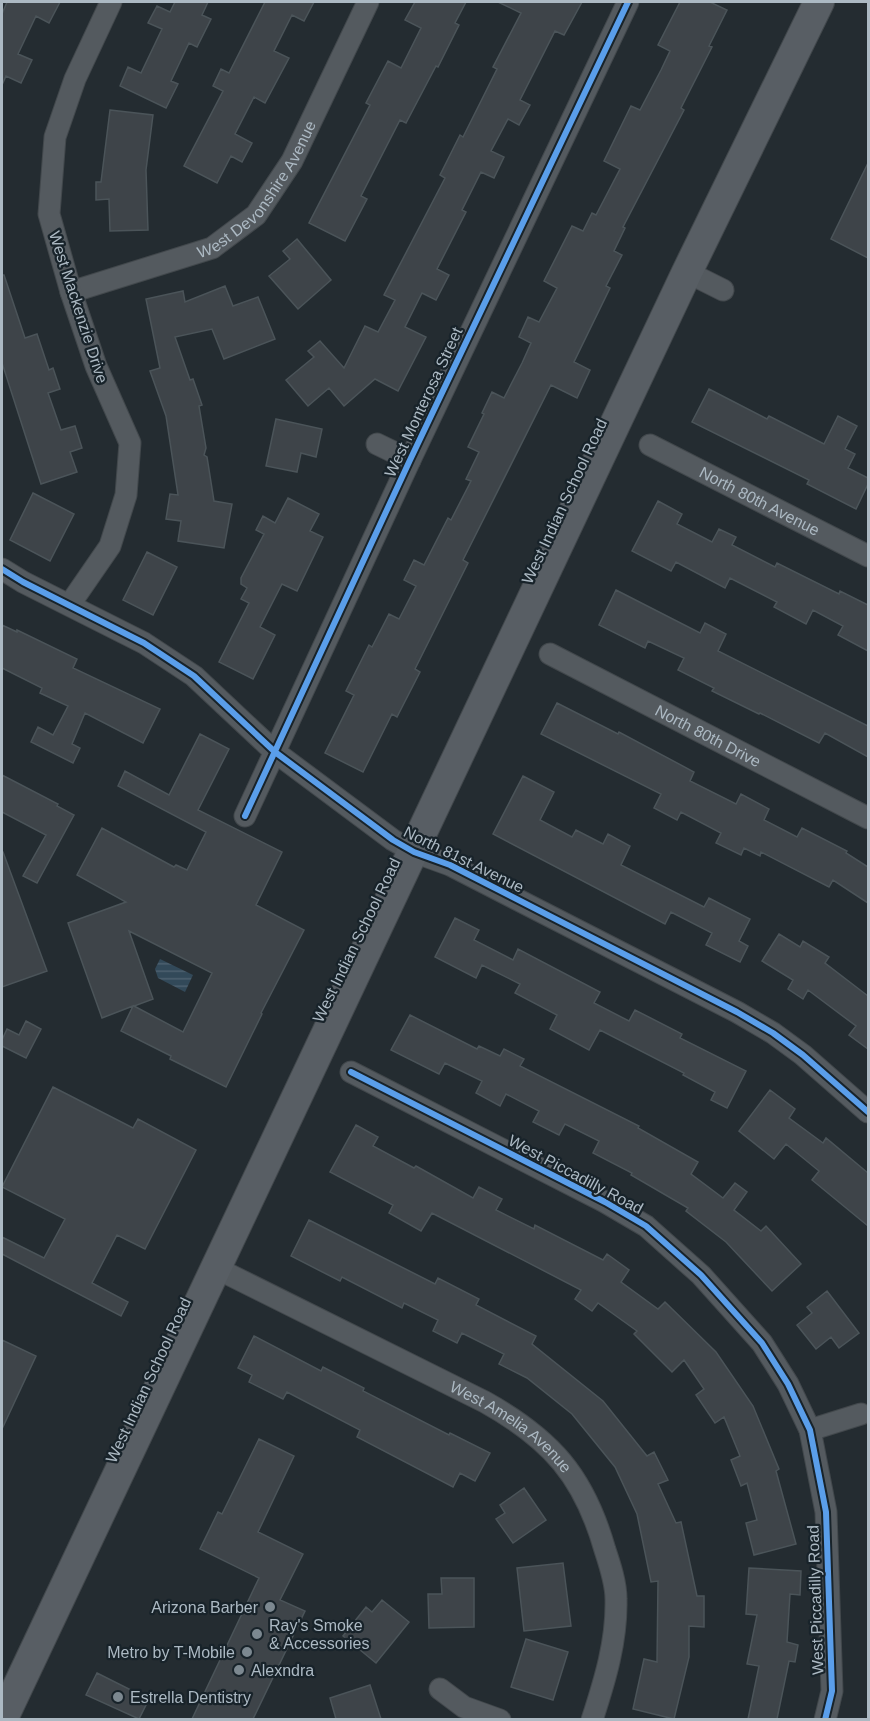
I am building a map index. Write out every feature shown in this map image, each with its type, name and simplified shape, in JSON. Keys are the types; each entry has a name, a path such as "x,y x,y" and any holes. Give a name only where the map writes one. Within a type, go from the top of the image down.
{"main road":[{"name":"West Indian School Road","path":"2,1719 687,272 819,2"}],"street":[{"name":"West Mackenzie Drive","path":"70,604 110,546 126,495 130,442 96,366 49,214 55,137 75,79 111,2"},
{"name":"West Devonshire Avenue","path":"72,292 212,248 256,215 292,161 368,2"},
{"name":"West Monterosa Street","path":"245,816 410,460 628,2"},
{"path":"687,272 723,290"},
{"name":"West Monterosa Street","path":"377,444 410,460"},
{"name":"North 80th Avenue","path":"650,445 868,555"},
{"name":"North 81st Avenue","path":"2,569 23,582 144,643 194,676 274,752 393,840 414,852 450,865 737,1012 773,1033 868,1112"},
{"name":"North 80th Drive","path":"550,654 868,818"},
{"name":"West Piccadilly Road","path":"351,1072 605,1202 646,1226 701,1275 762,1343 788,1384 810,1430 826,1512 832,1690 825,1719"},
{"name":"West Amelia Avenue","path":"216,1268 510,1416 535,1434 574,1475 598,1524 616,1597 614,1632 607,1673 592,1719"},
{"path":"810,1430 861,1414"},
{"path":"440,1689 464,1707 500,1719"}],"water":[{"path":"160,959 193,975 185,992 158,978 155,969"}],"building":[{"path":"7,2 60,2 49,23 36,16 18,54 32,60 21,83 6,76 2,85 2,14"},
{"path":"175,2 208,2 202,15 211,19 197,47 189,43 171,81 178,84 166,108 120,86 128,67 141,73 162,29 148,23 157,6 170,12"},
{"path":"265,2 314,2 304,21 292,15 274,51 289,58 265,103 254,97 235,134 252,143 242,162 231,156 217,183 184,166 223,91 213,86 221,69 229,73"},
{"path":"415,2 466,2 455,23 459,25 438,67 436,66 406,123 400,120 361,196 367,199 345,241 309,223 370,105 366,103 388,61 401,68 421,28 405,20"},
{"path":"498,2 582,2 564,35 555,31 520,100 530,105 519,125 508,119 491,151 504,157 494,178 481,172 462,210 466,212 437,269 449,275 436,300 422,293 405,327 426,337 398,391 375,379 344,406 329,388 308,406 286,380 314,357 308,351 320,341 344,368 365,326 378,332 395,300 384,295 445,178 440,175 460,135 463,137 497,69 493,67 521,13"},
{"path":"680,2 710,2 727,10 709,46 712,47 681,108 684,110 623,227 625,228 614,251 622,255 606,286 610,288 574,362 590,370 577,398 551,385 463,560 468,563 415,669 420,672 397,717 392,714 363,772 325,753 354,695 346,691 369,645 372,647 389,614 399,619 416,586 404,580 414,560 424,565 448,518 451,520 471,481 466,479 479,452 468,447 484,414 482,413 492,392 504,398 522,363 531,343 519,337 528,317 539,322 557,288 544,281 572,226 583,231 592,213 596,215 620,169 604,161 631,106 640,110 661,70 670,51 658,45"},
{"path":"110,110 153,115 146,170 148,230 110,231 109,199 96,200 96,182 101,182"},
{"path":"868,163 868,258 831,239"},
{"path":"297,239 331,280 298,309 269,276 290,259 283,251"},
{"path":"2,275 4,275 25,338 37,334 49,370 53,368 60,389 48,393 61,430 75,426 82,448 70,452 77,472 41,484 2,363"},
{"path":"225,286 233,306 258,297 275,339 224,359 212,329 175,337 190,380 193,379 202,405 199,406 206,448 204,455 207,457 214,501 232,504 224,548 178,541 181,521 166,519 170,494 178,495 166,416 150,371 160,368 146,299 183,291 185,302"},
{"path":"709,389 767,419 769,416 824,444 838,416 857,426 845,449 855,454 848,468 868,478 868,484 856,509 807,484 809,480 692,422"},
{"path":"276,419 322,429 316,457 301,453 297,472 266,466"},
{"path":"33,493 74,514 50,561 10,540"},
{"path":"288,498 319,514 310,531 323,537 297,591 282,584 260,627 275,635 253,679 219,662 249,603 241,599 247,588 241,584 241,578 264,534 256,530 263,516 275,523"},
{"path":"658,501 682,514 677,524 712,542 719,529 736,537 732,545 775,567 777,563 839,594 840,591 868,605 868,651 838,635 843,626 813,610 806,624 774,607 777,602 730,578 725,588 676,562 671,571 632,551"},
{"path":"147,552 177,567 153,615 123,600"},
{"path":"616,590 700,633 705,623 726,634 718,651 868,726 868,757 825,733 819,743 712,691 714,688 678,670 684,658 648,641 645,648 599,625"},
{"path":"2,625 77,659 73,668 160,709 143,743 85,713 72,744 80,748 73,763 31,742 38,727 53,735 68,706 40,693 42,688 2,668"},
{"path":"557,703 618,734 619,732 694,772 690,781 736,804 741,794 769,809 764,820 797,837 802,828 847,851 846,853 868,867 868,903 833,880 829,887 761,852 760,856 744,848 741,855 716,843 721,833 681,812 677,820 654,808 661,794 541,734"},
{"path":"200,734 229,749 198,810 282,852 256,905 304,930 226,1087 121,1031 133,1006 102,1018 68,923 126,902 77,875 102,828 174,867 176,865 187,870 206,832 118,786 125,771 169,795","holes":["129,931 212,973 183,1032 134,1006 153,999"]},
{"path":"2,775 58,804 57,806 74,815 37,883 23,876 46,835 2,812"},
{"path":"523,776 554,792 540,820 572,837 576,830 603,844 608,834 630,846 621,865 704,907 709,898 750,919 739,941 748,946 740,962 706,945 712,933 671,912 665,924 493,834"},
{"path":"2,852 47,971 2,987"},
{"path":"455,918 479,930 474,940 513,960 518,949 600,992 594,1003 629,1021 635,1010 682,1034 680,1038 746,1071 727,1108 711,1100 715,1092 683,1075 684,1073 600,1030 589,1050 550,1029 557,1015 515,993 520,984 482,965 476,978 435,957"},
{"path":"779,934 800,947 803,941 829,957 825,963 868,996 868,1049 849,1035 856,1026 808,990 803,999 788,989 793,980 762,961"},
{"path":"410,1015 477,1049 479,1046 500,1056 504,1049 524,1059 520,1066 639,1126 638,1128 698,1162 691,1174 723,1198 735,1183 747,1192 734,1210 761,1231 766,1226 801,1264 772,1291 726,1242 686,1211 688,1208 631,1175 632,1173 593,1153 599,1141 565,1124 559,1135 533,1122 539,1111 506,1094 500,1106 476,1093 482,1081 445,1063 439,1074 391,1050"},
{"path":"26,1021 41,1029 26,1058 2,1046 2,1040 7,1029 19,1035"},
{"path":"53,1087 133,1128 138,1119 196,1150 145,1249 117,1235 92,1283 128,1302 121,1316 2,1254 2,1237 44,1258 65,1219 2,1187"},
{"path":"770,1090 795,1109 789,1118 823,1143 826,1138 868,1173 868,1226 812,1180 819,1171 786,1144 774,1159 739,1131"},
{"path":"356,1125 378,1137 373,1146 414,1168 416,1166 473,1198 479,1187 502,1199 496,1210 534,1229 535,1225 603,1260 607,1254 629,1270 621,1282 658,1309 665,1302 716,1352 753,1406 779,1469 776,1471 796,1544 754,1555 746,1523 757,1520 747,1483 741,1486 731,1460 740,1456 724,1417 715,1423 696,1395 704,1389 684,1360 672,1372 634,1334 637,1331 598,1303 592,1311 575,1299 581,1290 432,1213 421,1231 389,1213 393,1205 330,1172"},
{"path":"309,1220 435,1284 438,1278 479,1299 476,1305 536,1336 532,1344 603,1401 647,1456 654,1452 668,1480 658,1484 676,1523 681,1522 697,1596 704,1596 704,1627 689,1626 689,1657 674,1719 633,1709 644,1659 657,1662 658,1581 651,1582 637,1514 615,1467 572,1414 527,1378 499,1364 504,1354 462,1333 457,1343 433,1331 438,1320 404,1303 402,1308 342,1277 340,1281 291,1256"},
{"path":"827,1291 859,1333 839,1348 831,1337 816,1349 797,1325 812,1313 807,1307"},
{"path":"254,1336 321,1371 323,1367 364,1388 363,1391 449,1435 450,1433 490,1453 475,1481 460,1473 453,1487 357,1437 360,1430 287,1392 283,1399 249,1382 252,1375 238,1368"},
{"path":"2,1340 36,1356 2,1429"},
{"path":"259,1439 294,1456 258,1532 303,1554 280,1600 305,1611 253,1719 192,1719 259,1578 200,1549 218,1512 222,1514"},
{"path":"524,1488 546,1520 513,1543 496,1519 505,1513 500,1505"},
{"path":"563,1563 571,1626 524,1631 517,1568"},
{"path":"749,1568 801,1571 800,1595 790,1594 787,1642 798,1645 795,1662 789,1661 777,1719 748,1719 759,1666 747,1664 757,1615 746,1614"},
{"path":"441,1578 474,1578 474,1627 429,1628 428,1594 442,1594"},
{"path":"382,1600 409,1622 376,1663 343,1636 366,1607 372,1612"},
{"path":"526,1639 568,1652 553,1700 511,1687"},
{"name":"Estrella Dentistry","path":"97,1673 149,1699 139,1719 86,1695"},
{"path":"370,1685 381,1719 336,1719 330,1698"}],"cycle path":[{"path":"245,816 410,460 628,2"},
{"path":"2,569 23,582 144,643 194,676 275,752 393,840 414,852 450,865 737,1012 773,1033 803,1055 868,1112"},
{"path":"351,1072 605,1202 646,1226 701,1275 762,1343 788,1384 810,1430 826,1512 832,1691 825,1720"}],"place":[{"name":"Arizona Barber","path":"270,1607"},
{"name":"Ray's Smoke & Accessories","path":"257,1634"},
{"name":"Metro by T-Mobile","path":"247,1652"},
{"name":"Alexndra","path":"239,1670"},
{"name":"Estrella Dentistry","path":"118,1697"}]}
